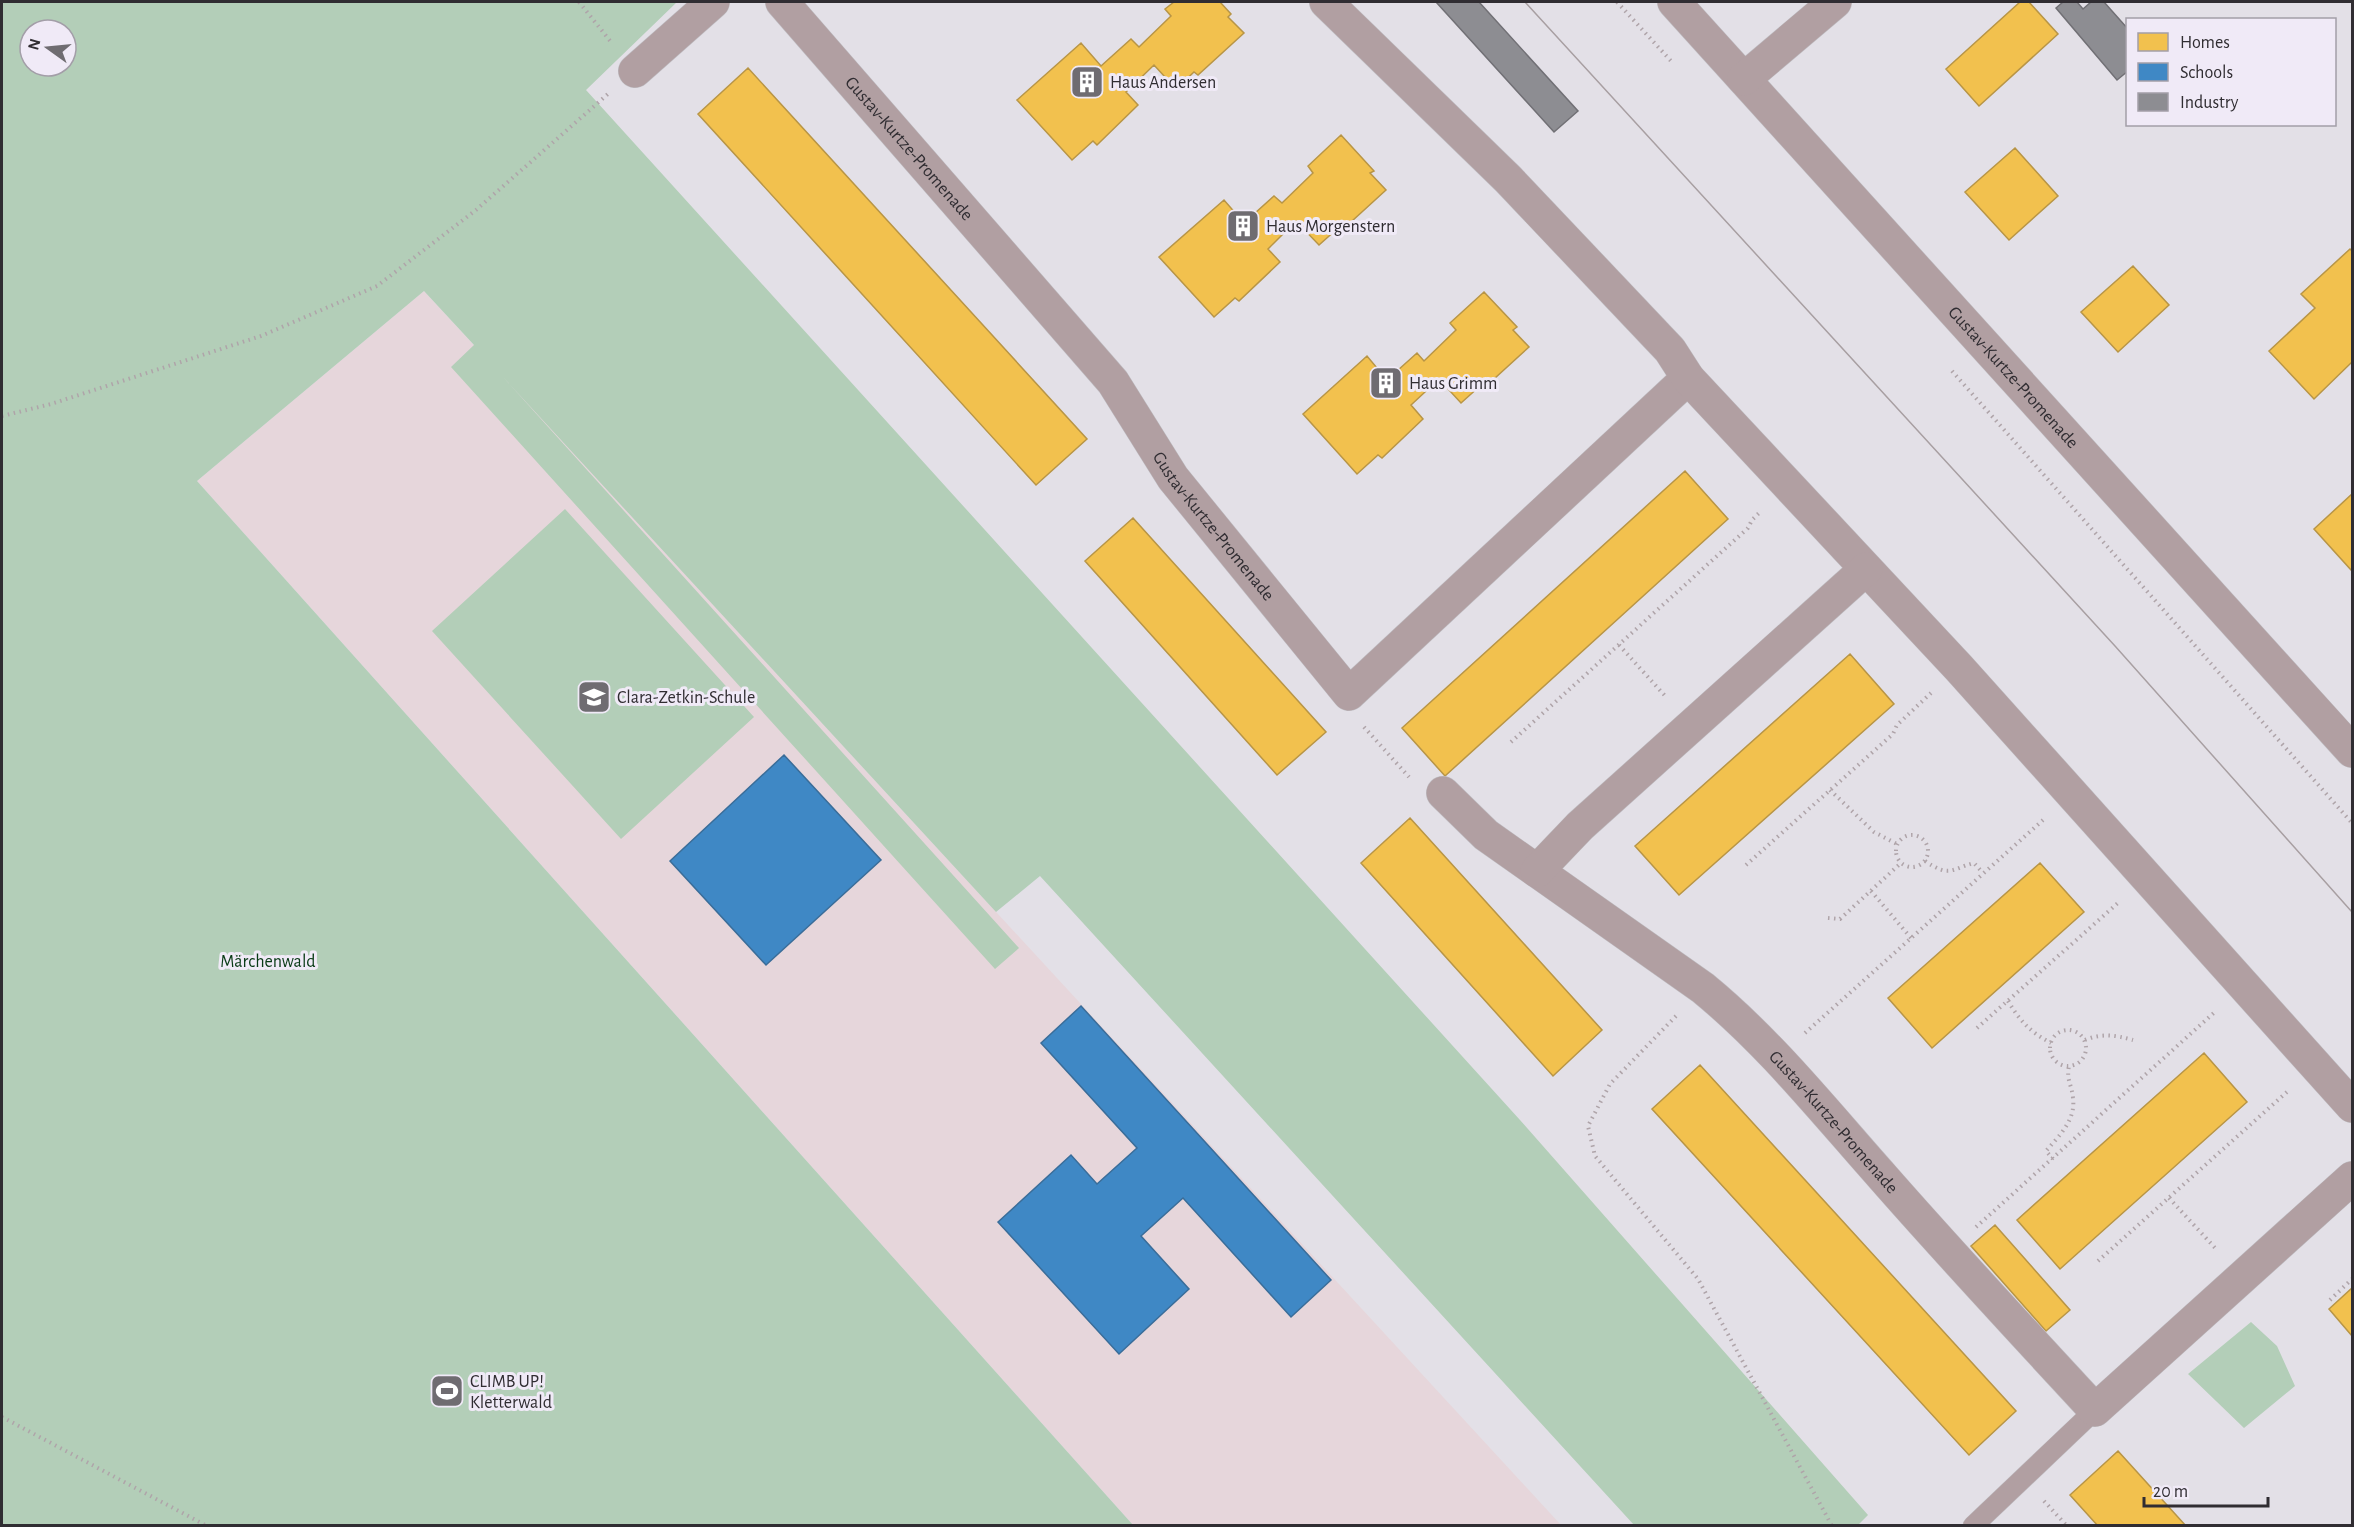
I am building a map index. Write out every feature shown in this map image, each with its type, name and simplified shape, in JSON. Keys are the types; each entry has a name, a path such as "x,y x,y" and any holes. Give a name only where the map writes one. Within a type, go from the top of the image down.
{"street":[{"path":"635,71 712,2"},
{"name":"Gustav-Kurtze-Promenade","path":"782,2 1113,382 1173,478 1349,694"},
{"path":"1326,2 1508,179 1670,350 1688,378 1959,668 2352,1106"},
{"name":"Gustav-Kurtze-Promenade","path":"1674,2 2352,751"},
{"path":"1744,79 1835,2"},
{"path":"1349,694 1688,378"},
{"path":"1537,871 1580,826 1866,569"},
{"name":"Gustav-Kurtze-Promenade","path":"1443,793 1486,835 1703,988 1731,1011 1777,1058 1948,1251 2095,1410"},
{"path":"2095,1410 2352,1178"}],"lane":[{"path":"1973,1526 2095,1410"}],"path":[{"path":"2,416 51,404 261,336 377,286 476,210 635,71 579,2"},
{"path":"1617,2 1679,70"},
{"path":"1945,363 2352,823"},
{"path":"1511,742 1748,528 1752,520 1789,484"},
{"path":"1619,645 1689,726"},
{"path":"1746,865 1893,734 1897,724 1959,668"},
{"path":"1349,694 1356,719 1433,803 1443,793"},
{"path":"1830,790 1874,832 1897,844"},
{"path":"1777,1058 2072,793"},
{"path":"1910,835 1921,837 1928,846 1925,861 1911,868 1901,863 1896,855 1900,839 1910,835"},
{"path":"1925,861 1936,869 1947,871 1959,870 1974,863 1983,873"},
{"path":"1828,918 1840,920 1901,863"},
{"path":"1977,1028 2147,877"},
{"path":"1871,891 1911,938"},
{"path":"1948,1251 2243,987"},
{"path":"1703,988 1610,1084 1588,1126 1596,1156 1698,1279 1832,1526"},
{"path":"2008,1000 2021,1023 2035,1035 2051,1043"},
{"path":"2070,1030 2085,1040 2087,1047 2084,1058 2075,1065 2069,1066 2054,1059 2051,1043 2058,1033 2070,1030"},
{"path":"2085,1040 2096,1035 2112,1034 2133,1040"},
{"path":"2053,1159 2046,1150 2073,1115 2073,1097 2067,1079 2069,1066"},
{"path":"2098,1260 2317,1066"},
{"path":"2169,1198 2242,1278"},
{"path":"2330,1300 2352,1279"},
{"path":"2,1417 207,1526"}],"shaded area":[{"name":"Clara-Zetkin-Schule","path":"424,291 1561,1525 1133,1525 197,481"}],"green space":[{"name":"Märchenwald","path":"2,2 677,2 586,90 1520,1120 1868,1515 1857,1526 1634,1525 1040,876 996,912 503,377 1019,948 995,969 451,367 474,345 424,291 197,481 1133,1525 2,1525"},
{"path":"565,509 754,717 621,839 432,631"},
{"path":"2251,1322 2277,1346 2295,1386 2244,1428 2188,1374"}],"building: Homes":[{"name":"Haus Andersen","path":"1174,2 1220,2 1231,14 1228,17 1244,33 1198,75 1194,72 1176,89 1154,65 1126,92 1138,105 1097,145 1093,141 1072,160 1017,100 1081,43 1101,66 1131,39 1139,47 1171,16 1165,9"},
{"path":"2020,2 2029,2 2058,34 1979,106 1946,69"},
{"path":"748,68 1087,439 1036,485 698,114"},
{"name":"Haus Morgenstern","path":"1341,135 1374,171 1370,173 1386,190 1340,232 1337,229 1319,245 1296,221 1268,249 1280,262 1239,301 1235,298 1214,317 1159,257 1224,200 1244,223 1274,196 1282,203 1313,173 1308,166"},
{"path":"2015,148 2058,196 2009,240 1965,192"},
{"path":"2350,249 2352,251 2352,362 2314,399 2269,351 2315,308 2301,294"},
{"path":"2133,266 2169,305 2118,352 2081,312"},
{"name":"Haus Grimm","path":"1484,292 1517,327 1513,330 1529,347 1483,389 1480,386 1461,403 1439,379 1411,405 1423,419 1382,458 1378,455 1357,474 1303,414 1367,356 1387,380 1417,353 1424,361 1456,330 1450,323"},
{"path":"1685,471 1728,519 1445,776 1402,728"},
{"path":"2352,494 2352,571 2314,529"},
{"path":"1133,518 1326,732 1277,775 1085,561"},
{"path":"1850,654 1894,704 1679,895 1635,846"},
{"path":"1410,818 1602,1030 1553,1076 1361,863"},
{"path":"2040,863 2084,912 1932,1048 1888,998"},
{"path":"2204,1053 2247,1102 2060,1269 2017,1220"},
{"path":"1700,1065 2016,1411 1969,1455 1652,1109"},
{"path":"1995,1225 2070,1310 2046,1331 1971,1246"},
{"path":"2352,1288 2352,1336 2329,1309"},
{"path":"2118,1451 2186,1526 2098,1526 2070,1495"}],"building: Schools":[{"path":"784,755 881,860 766,965 670,861"},
{"path":"1081,1006 1331,1280 1291,1317 1183,1198 1141,1236 1189,1289 1119,1354 998,1222 1071,1155 1097,1184 1137,1148 1041,1043"}],"building: Industry":[{"path":"1436,2 1479,2 1578,111 1554,132"},
{"path":"2063,2 2077,2 2083,9 2091,2 2104,2 2126,27 2126,73 2117,80 2056,8"}],"tram line":[{"path":"1525,2 2115,646 2352,912"}],"place":[{"name":"Haus Andersen","path":"1087,82"},
{"name":"Haus Morgenstern","path":"1243,226"},
{"name":"Haus Grimm","path":"1386,383"},
{"name":"Clara-Zetkin-Schule","path":"594,697"},
{"name":"CLIMB UP! Kletterwald","path":"447,1391"}]}
